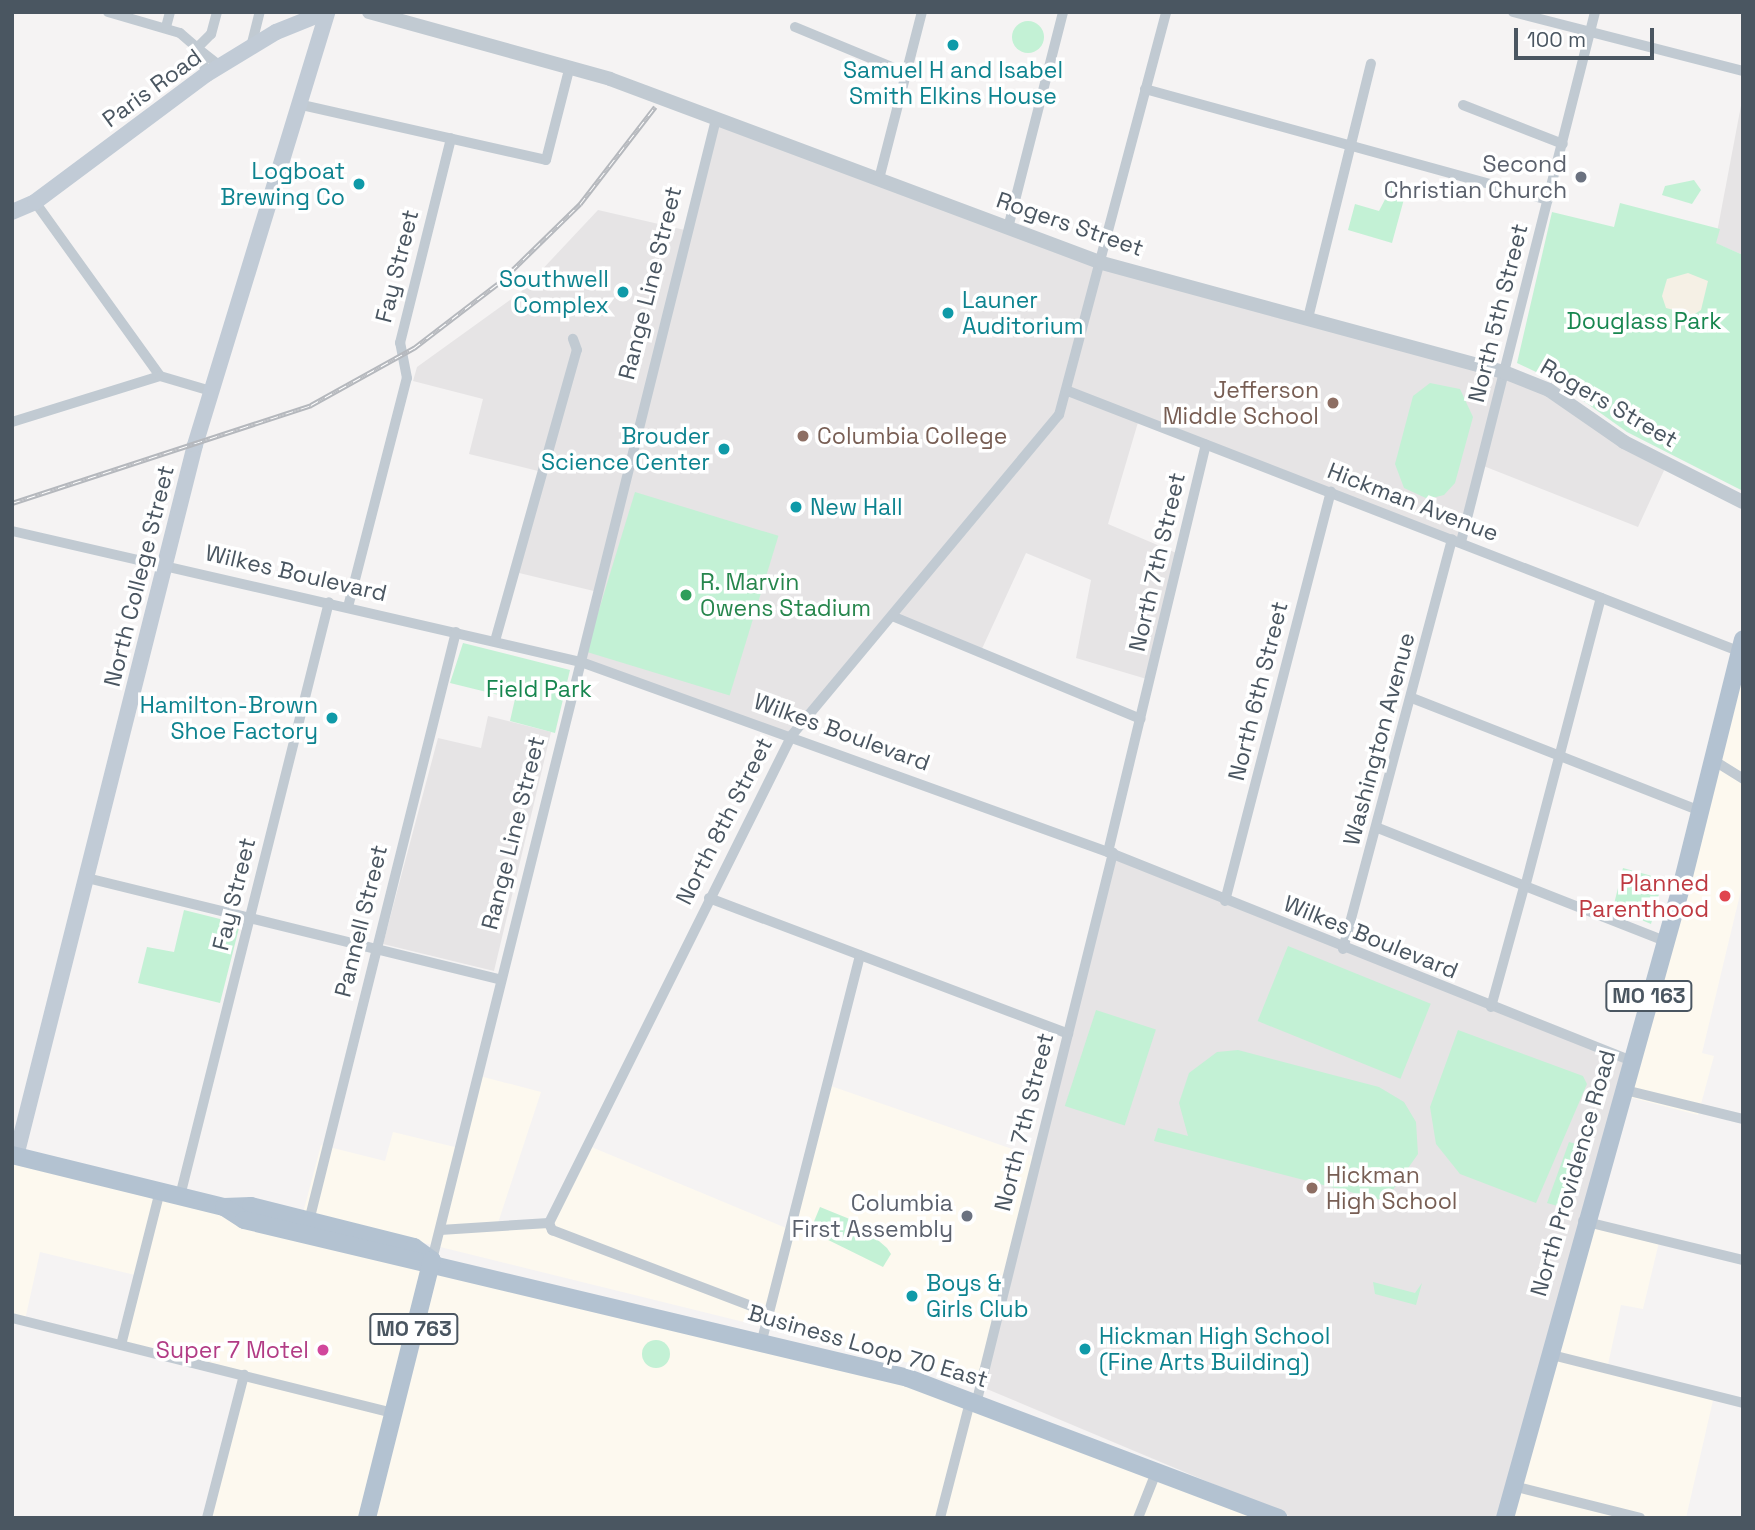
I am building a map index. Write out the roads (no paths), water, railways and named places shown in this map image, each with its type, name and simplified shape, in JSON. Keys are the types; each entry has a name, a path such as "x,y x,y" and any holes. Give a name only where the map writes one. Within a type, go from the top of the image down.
{"main road":[{"name":"Paris Road","path":"12,212 35,202 213,70 251,47 327,12"},
{"name":"North College Street","path":"14,1156 211,391 302,105 327,12"},
{"name":"North Providence Road","path":"1505,1518 1583,1221 1701,811 1742,648"},
{"name":"Business Loop 70 East","path":"14,1156 224,1208 244,1220 412,1261 432,1260 762,1340 974,1399 1278,1518"},
{"name":"Business Loop 70 East","path":"224,1208 251,1206 414,1247 432,1260"},
{"name":"Range Line Street","path":"367,1518 432,1260"}],"street":[{"path":"108,12 136,15 166,27 197,48 213,70"},
{"path":"166,27 170,12"},
{"path":"197,48 211,34 217,12"},
{"path":"251,47 260,12"},
{"name":"Rogers Street","path":"369,12 402,17 570,66 1102,263 1504,372 1549,390 1624,442 1743,502"},
{"path":"879,179 922,12"},
{"path":"1008,228 1063,12"},
{"name":"North 8th Street","path":"549,1223 792,735 1059,415 1068,391 1102,263 1166,12"},
{"path":"1513,12 1743,71"},
{"name":"North 5th Street","path":"1457,541 1504,372 1595,12"},
{"path":"795,27 906,73"},
{"path":"1308,318 1371,64"},
{"path":"302,105 546,160 570,66"},
{"path":"1145,89 1548,200"},
{"path":"1463,105 1563,144"},
{"name":"Range Line Street","path":"432,1260 716,119"},
{"name":"Fay Street","path":"348,607 407,378 400,343 451,138"},
{"path":"35,202 160,376"},
{"path":"495,641 577,350 573,338"},
{"path":"12,422 160,376 211,391"},
{"name":"Hickman Avenue","path":"1068,391 1601,598 1742,648"},
{"name":"North 7th Street","path":"940,1518 974,1399 1068,1034 1206,445"},
{"name":"North 6th Street","path":"1225,901 1331,492"},
{"name":"Wilkes Boulevard","path":"12,531 165,564 581,662 792,735 1111,853 1343,949 1629,1060"},
{"name":"Washington Avenue","path":"1343,949 1457,541"},
{"path":"1491,1007 1601,598"},
{"name":"Fay Street","path":"180,1196 329,602"},
{"path":"892,616 1141,719"},
{"name":"Pannell Street","path":"309,1221 456,632"},
{"path":"1412,698 1701,811"},
{"path":"1713,760 1743,779"},
{"path":"1378,828 1665,941"},
{"path":"86,877 501,980"},
{"path":"709,898 1068,1034"},
{"path":"762,1340 860,955"},
{"path":"1621,1089 1743,1119"},
{"path":"121,1345 160,1191"},
{"path":"1583,1221 1743,1261"},
{"path":"440,1230 549,1223 552,1230 769,1313"},
{"path":"12,1318 392,1413"},
{"path":"1548,1354 1743,1403"},
{"path":"207,1518 244,1375"},
{"path":"1138,1518 1157,1470"},
{"path":"1513,1486 1640,1518"}],"railway":[{"path":"12,503 311,405 414,348 500,282 580,204 655,107"}],"place":[{"name":"Samuel H and Isabel Smith Elkins House","path":"953,45"},
{"name":"Second Christian Church","path":"1581,177"},
{"name":"Logboat Brewing Co","path":"359,184"},
{"name":"Southwell Complex","path":"623,292"},
{"name":"Launer Auditorium","path":"948,313"},
{"name":"Jefferson Middle School","path":"1333,403"},
{"name":"Columbia College","path":"803,436"},
{"name":"Brouder Science Center","path":"724,449"},
{"name":"New Hall","path":"796,507"},
{"name":"R. Marvin Owens Stadium","path":"686,595"},
{"name":"Hamilton-Brown Shoe Factory","path":"332,718"},
{"name":"Planned Parenthood","path":"1725,896"},
{"name":"Hickman High School","path":"1312,1188"},
{"name":"Columbia First Assembly","path":"967,1216"},
{"name":"Boys & Girls Club","path":"912,1296"},
{"name":"Hickman High School (Fine Arts Building)","path":"1085,1349"},
{"name":"Super 7 Motel","path":"323,1350"}],"park label":[{"name":"Douglass Park","path":"1644,321"},
{"name":"Field Park","path":"539,689"}]}
